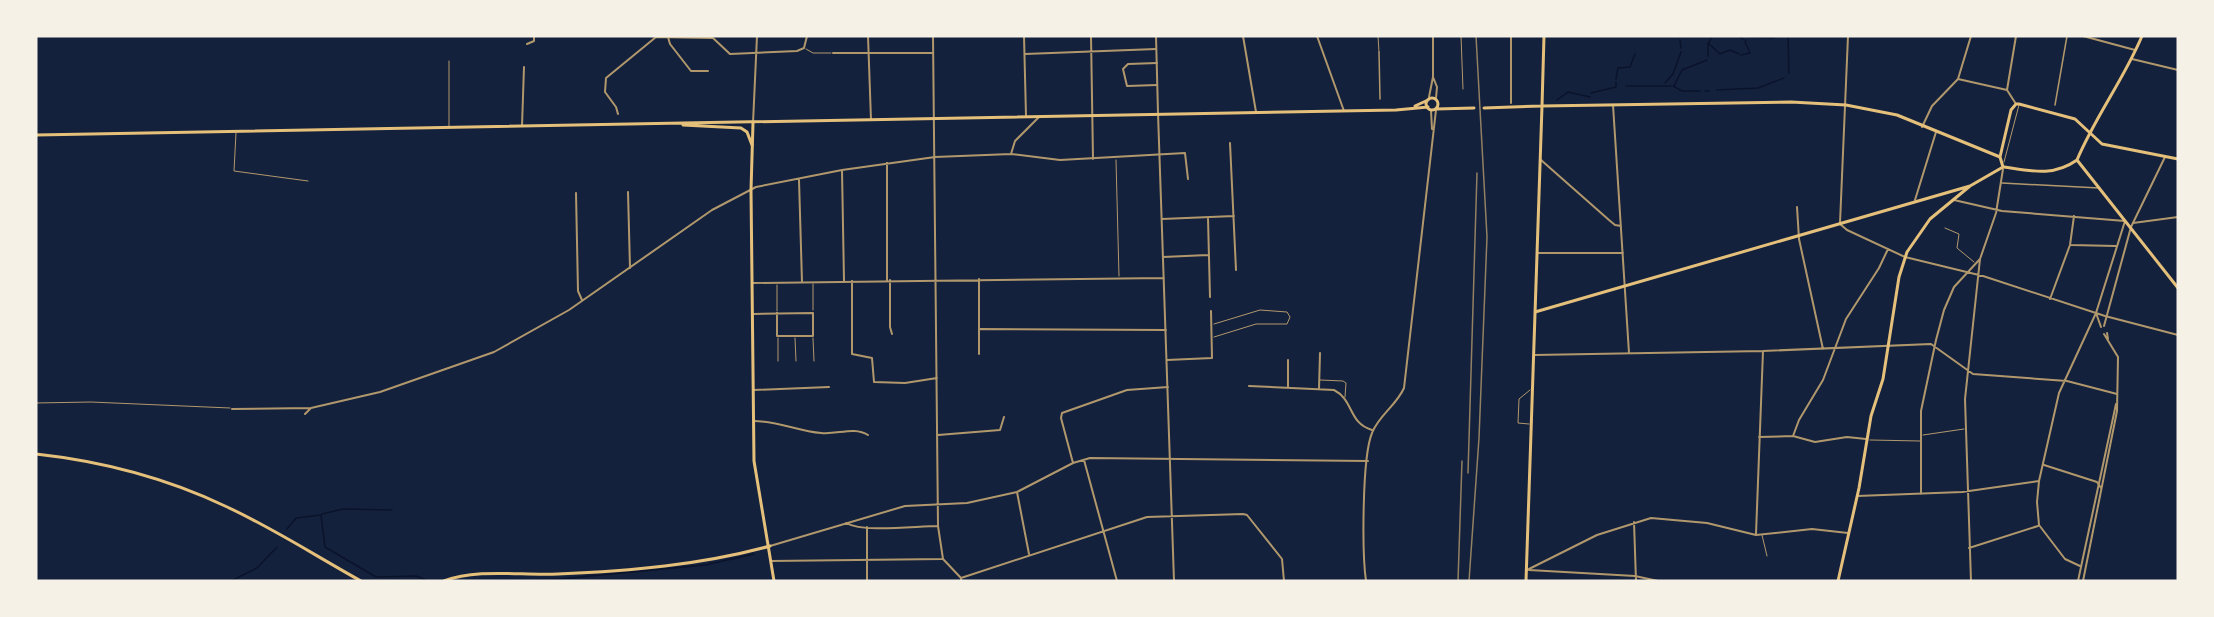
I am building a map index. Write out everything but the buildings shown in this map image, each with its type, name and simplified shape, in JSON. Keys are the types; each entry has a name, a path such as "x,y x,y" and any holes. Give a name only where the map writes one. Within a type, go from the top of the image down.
{"main road":[{"path":"1526,581 1544,36"},
{"path":"1838,581 1905,257 1930,219 1970,186 2003,167 2045,173 2056,171 2077,160 2088,132 2101,114 2132,59 2142,36"},
{"path":"1414,107 1428,98 1436,98 1436,109"},
{"path":"1428,98 1429,109"},
{"path":"1484,108 1791,102 1846,105 1886,111 2000,157"},
{"path":"2003,167 2000,157 2011,110 2018,104 2075,119 2102,144 2178,159"},
{"path":"36,135 1344,111 1414,107 1474,108"},
{"path":"678,123 690,127 741,128 747,132 753,145"},
{"path":"753,123 751,190 754,461 770,546 774,581"},
{"path":"2077,160 2125,221 2132,225 2178,288"},
{"path":"1535,312 1915,200 1970,186"},
{"path":"36,454 82,459 178,487 225,506 361,581"},
{"path":"444,581 462,576 557,574 690,564 714,561 770,546"}],"street":[{"path":"527,44 534,41 534,36"},
{"path":"753,123 757,36"},
{"path":"618,114 618,109 605,92 606,78 656,37 713,38 730,54 797,51 804,48 807,36"},
{"path":"868,36 871,120"},
{"path":"933,36 938,526 943,560 961,579 1029,554 1147,516 1245,514 1282,560 1284,581"},
{"path":"1024,36 1026,116"},
{"path":"1091,36 1093,159"},
{"path":"1156,36 1174,581"},
{"path":"1244,36 1256,112"},
{"path":"1317,36 1344,111"},
{"path":"1428,98 1433,77 1433,36"},
{"path":"1511,36 1511,103"},
{"path":"1848,36 1840,223 1847,230 1905,257 1978,275 2105,316 2178,335"},
{"path":"1922,127 1932,106 1958,79 1971,36"},
{"path":"2007,90 2016,36"},
{"path":"2055,105 2067,36"},
{"path":"2083,36 2136,50"},
{"path":"668,37 670,44 691,71 708,71"},
{"path":"1025,54 1156,49"},
{"path":"1379,52 1380,99"},
{"path":"833,53 933,53"},
{"path":"2132,59 2178,70"},
{"path":"1156,63 1128,64 1123,69 1125,85 1157,86"},
{"path":"522,126 524,67"},
{"path":"1433,77 1437,87 1436,98"},
{"path":"1958,79 2007,90 2018,104"},
{"path":"1613,105 1629,353"},
{"path":"1429,109 1432,129"},
{"path":"1366,581 1364,543 1368,461 1372,430 1400,398 1404,388 1436,109"},
{"path":"1011,154 1015,141 1040,116"},
{"path":"1915,200 1936,132"},
{"path":"1230,143 1236,270"},
{"path":"232,409 311,408 397,387 502,349 535,331 582,300 712,210 751,190 886,163 935,157 1011,154 1052,159 1093,159 1185,153 1188,179"},
{"path":"2096,313 2103,326 2132,225 2165,157"},
{"path":"1540,159 1615,225 1621,226"},
{"path":"886,163 888,280 892,334"},
{"path":"1971,581 1967,492 1968,459 1964,429 1968,369 1980,259 1996,209 2003,167"},
{"path":"842,170 844,281"},
{"path":"800,179 802,282"},
{"path":"2001,183 2099,188"},
{"path":"628,192 630,268"},
{"path":"576,194 578,291 582,300"},
{"path":"1954,200 1996,209 2125,221 2096,313 2067,381 2059,393 2039,481 2039,525 2065,559 2080,566"},
{"path":"1797,207 1798,234 1823,349"},
{"path":"1162,219 1234,216"},
{"path":"2050,299 2070,245 2074,216"},
{"path":"2132,225 2178,217"},
{"path":"1208,218 1210,297"},
{"path":"2070,245 2116,246"},
{"path":"1793,436 1799,420 1823,380 1846,320 1880,268 1888,249"},
{"path":"1537,253 1623,253"},
{"path":"1163,256 1209,255"},
{"path":"1921,494 1922,411 1935,345 1948,298 1967,272 1980,259"},
{"path":"979,278 980,354"},
{"path":"752,284 979,278 1164,278"},
{"path":"852,281 852,354 872,358 874,382 937,378"},
{"path":"1167,360 1211,358 1211,311"},
{"path":"753,314 777,313 813,313 813,336 777,336 777,313"},
{"path":"980,329 1166,330"},
{"path":"2078,581 2097,482 2116,404 2119,360 2106,333"},
{"path":"1533,355 1935,345 1973,374 2067,381 2117,394"},
{"path":"1756,535 1763,351"},
{"path":"1319,389 1320,353"},
{"path":"1288,360 1288,388"},
{"path":"1250,386 1334,390 1345,399 1358,424 1372,430"},
{"path":"754,390 829,387"},
{"path":"1073,463 1061,418 1062,413 1127,390 1168,387"},
{"path":"2084,581 2117,411 2116,404"},
{"path":"305,414 311,408"},
{"path":"938,435 1000,430 1004,417"},
{"path":"754,421 774,421 820,433 861,431 868,435"},
{"path":"1760,437 1793,436 1812,442 1847,437 1868,440"},
{"path":"770,546 905,506 967,503 1017,492 1073,463 1084,460 1368,461"},
{"path":"1084,460 1117,581"},
{"path":"2043,464 2097,482 2101,488"},
{"path":"1857,496 1967,492 2039,481"},
{"path":"1017,492 1029,554"},
{"path":"1527,570 1597,534 1634,522 1659,518 1694,521 1756,535 1812,529 1848,533"},
{"path":"1634,522 1636,581"},
{"path":"846,523 852,526 867,527 938,526"},
{"path":"1969,548 2039,525"},
{"path":"867,527 867,581"},
{"path":"771,561 943,560"},
{"path":"1527,570 1635,576 1658,581"}],"lane":[{"path":"1378,36 1379,52"},
{"path":"1461,36 1464,89"},
{"path":"804,48 813,53 833,53"},
{"path":"449,60 449,128"},
{"path":"2003,167 2018,104"},
{"path":"237,131 234,171 309,181"},
{"path":"1116,157 1119,278"},
{"path":"1945,228 1959,234 1957,248 1975,263"},
{"path":"813,282 813,313"},
{"path":"777,283 777,313"},
{"path":"1212,325 1265,309 1284,311 1290,317 1287,324 1256,324 1212,337"},
{"path":"777,336 778,361"},
{"path":"795,336 796,361"},
{"path":"813,336 814,360"},
{"path":"1319,380 1346,383 1345,399"},
{"path":"1531,424 1518,423 1519,399 1532,388"},
{"path":"36,403 126,403 232,409"},
{"path":"1921,435 1964,429"},
{"path":"1868,440 1921,441"},
{"path":"1761,534 1767,556"}],"waterway":[{"path":"1709,43 1712,36"},
{"path":"1739,36 1743,39"},
{"path":"1750,37 1780,36"},
{"path":"1788,36 1789,73"},
{"path":"1680,40 1681,48"},
{"path":"1741,55 1750,53 1746,40"},
{"path":"1708,56 1708,43 1720,54 1730,50 1739,54"},
{"path":"1665,83 1673,74 1681,52"},
{"path":"1616,79 1618,68 1630,67 1635,54"},
{"path":"1674,86 1682,70 1707,60"},
{"path":"1717,90 1758,88 1784,78"},
{"path":"1591,93 1616,87 1616,82"},
{"path":"1626,86 1671,86"},
{"path":"1673,86 1682,91 1700,91"},
{"path":"1557,100 1568,92 1590,97"},
{"path":"322,514 343,509 392,510"},
{"path":"287,529 296,518 321,515 325,547 376,577 416,576 426,580"},
{"path":"231,581 257,568 277,547"},
{"path":"485,581 560,579 705,565 754,554"}],"railway":[{"path":"1469,581 1479,438 1487,237 1476,36"},
{"path":"1468,473 1477,173"},
{"path":"1458,581 1462,461"}]}
